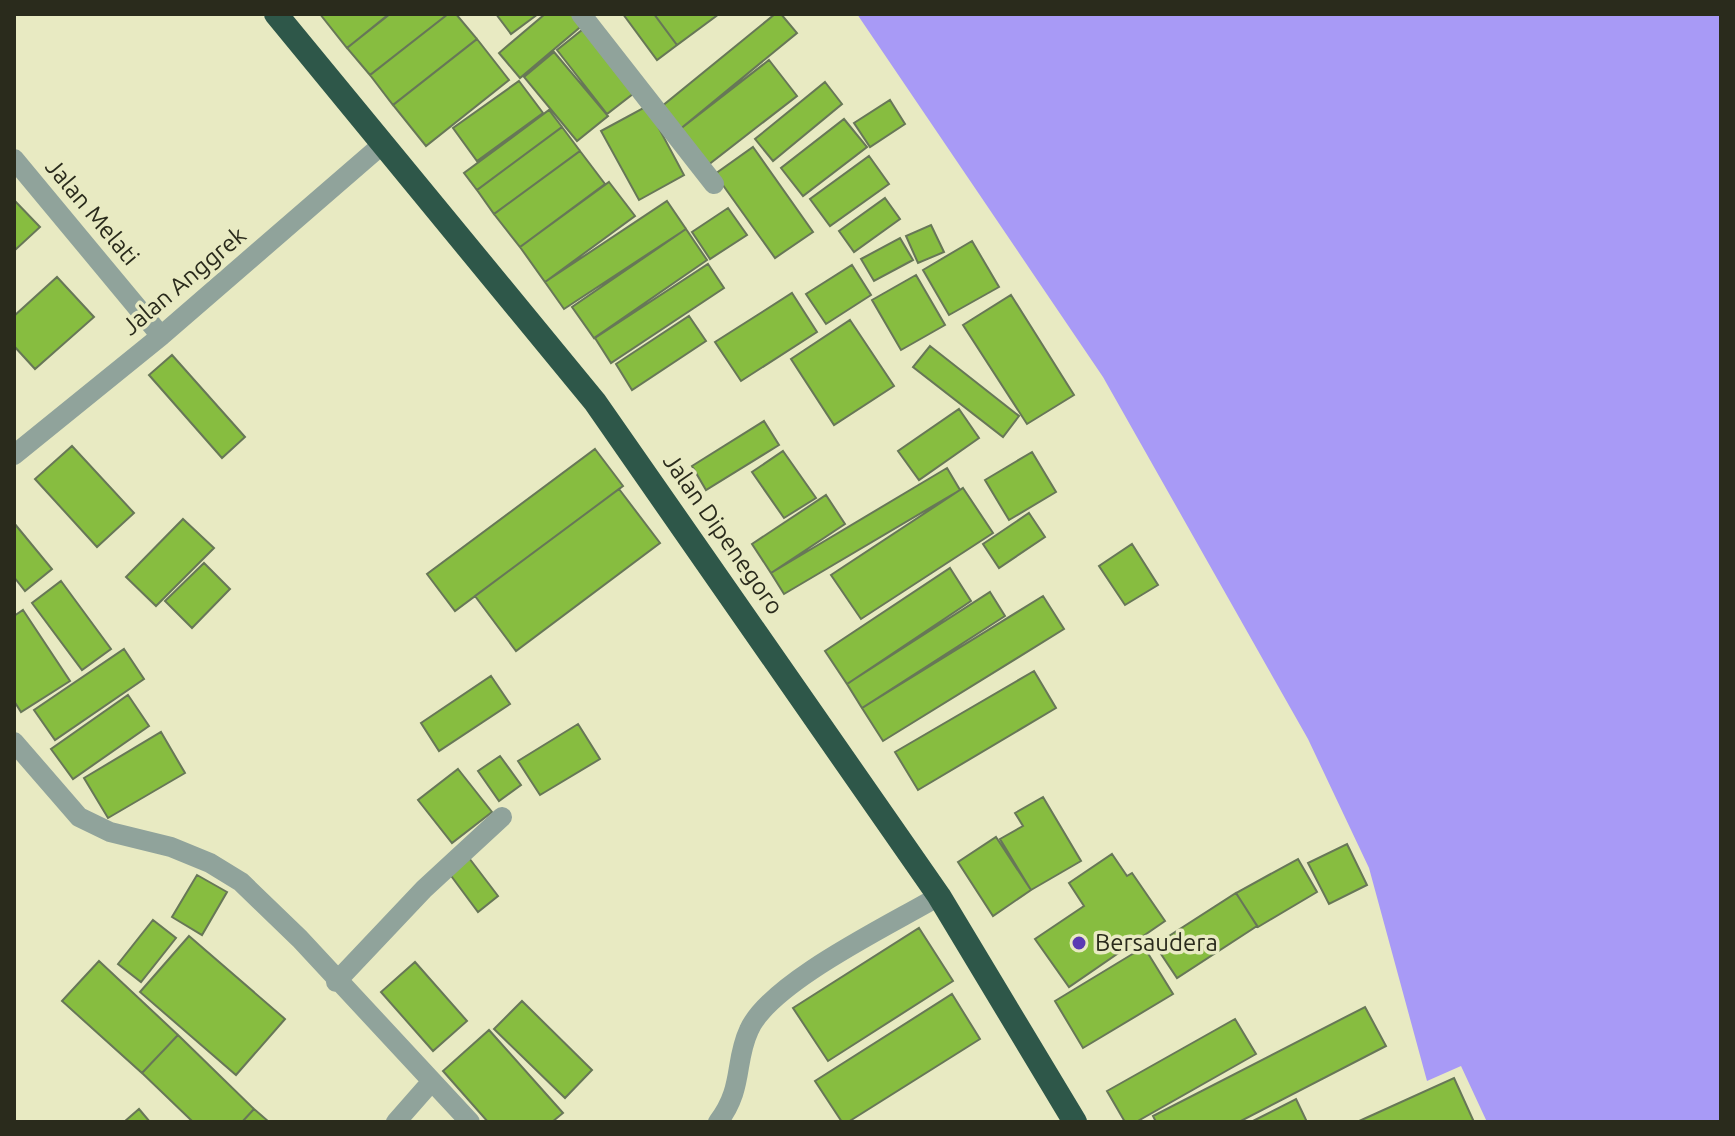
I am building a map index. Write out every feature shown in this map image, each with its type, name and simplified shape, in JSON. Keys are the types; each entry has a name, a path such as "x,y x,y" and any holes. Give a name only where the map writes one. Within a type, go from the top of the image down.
{"highway":[{"name":"Jalan Dipenegoro","path":"276,14 595,402 939,896 1075,1122"}],"street":[{"path":"581,14 714,184"},
{"name":"Jalan Anggrek","path":"14,455 161,336 384,143"},
{"name":"Jalan Melati","path":"14,159 161,336"},
{"path":"14,742 79,817 92,826 171,847 210,863 241,882 300,939 336,982 470,1122"},
{"path":"336,982 424,889 502,817"},
{"path":"718,1122 738,1084 748,1031 762,1010 788,987 939,896"},
{"path":"396,1122 432,1081"}],"shaded area":[{"path":"857,14 1721,14 1721,1122 1487,1122 1461,1066 1427,1081 1369,868 1308,739 1103,377"}],"building":[{"path":"320,14 389,14 347,48"},
{"path":"390,14 448,14 370,75 347,48"},
{"path":"448,14 456,14 477,39 393,105 370,75"},
{"path":"496,14 538,14 511,34"},
{"path":"545,14 578,14 585,23 520,78 499,53"},
{"path":"623,14 654,14 677,45 657,60"},
{"path":"654,14 719,14 677,45"},
{"path":"775,14 781,14 797,33 679,130 661,107"},
{"path":"587,26 638,90 607,114 557,50"},
{"path":"477,39 509,80 426,146 393,105"},
{"path":"554,52 608,116 577,141 524,77"},
{"path":"769,60 797,96 708,165 679,130"},
{"path":"519,81 543,113 477,161 453,128"},
{"path":"825,82 842,104 773,161 755,139"},
{"path":"890,100 905,124 870,147 854,123"},
{"path":"647,106 684,175 639,200 601,131"},
{"path":"549,110 562,127 477,190 464,173"},
{"path":"844,119 867,147 803,196 781,168"},
{"path":"562,127 580,151 494,214 477,190"},
{"path":"753,147 813,232 775,258 715,174"},
{"path":"580,151 605,184 520,247 494,214"},
{"path":"869,156 889,184 830,226 810,199"},
{"path":"609,182 635,216 545,282 520,247"},
{"path":"885,198 900,219 854,252 839,231"},
{"path":"14,200 40,227 14,251"},
{"path":"667,201 686,229 564,309 545,282"},
{"path":"728,208 747,235 710,259 692,232"},
{"path":"931,225 944,252 918,263 906,236"},
{"path":"686,229 707,260 594,338 572,307"},
{"path":"900,238 913,260 874,281 861,259"},
{"path":"972,241 999,287 949,315 923,270"},
{"path":"708,264 724,288 611,363 595,338"},
{"path":"852,265 871,295 826,324 806,294"},
{"path":"916,275 945,325 901,350 872,300"},
{"path":"57,277 94,317 35,369 14,346 14,316"},
{"path":"792,293 817,332 741,381 715,342"},
{"path":"1011,295 1074,395 1027,424 963,325"},
{"path":"689,316 706,341 632,390 616,364"},
{"path":"850,320 894,386 834,425 791,359"},
{"path":"930,346 1019,416 1003,437 913,367"},
{"path":"172,355 245,437 222,458 149,375"},
{"path":"959,409 979,438 919,480 898,451"},
{"path":"764,421 779,445 706,490 692,466"},
{"path":"72,446 134,513 97,547 35,479"},
{"path":"595,449 623,486 455,611 427,574"},
{"path":"783,451 816,498 784,518 752,472"},
{"path":"1032,452 1056,492 1009,520 985,480"},
{"path":"947,468 960,490 784,594 771,573"},
{"path":"963,488 993,533 861,619 831,575"},
{"path":"619,489 660,543 516,651 475,596"},
{"path":"826,495 845,524 771,573 752,544"},
{"path":"1029,513 1045,537 999,568 983,544"},
{"path":"183,519 214,548 156,606 126,577"},
{"path":"14,523 52,569 25,591 14,577"},
{"path":"1132,544 1158,585 1125,605 1099,566"},
{"path":"204,563 230,589 192,628 165,601"},
{"path":"950,568 971,601 847,684 825,651"},
{"path":"61,581 111,649 82,670 32,603"},
{"path":"990,592 1005,616 862,708 847,684"},
{"path":"1043,596 1064,629 883,741 862,708"},
{"path":"23,610 70,681 21,712 14,701 14,616"},
{"path":"124,649 144,679 55,740 34,710"},
{"path":"1034,671 1056,708 918,790 895,752"},
{"path":"491,676 510,704 439,751 421,723"},
{"path":"128,695 149,726 73,779 51,749"},
{"path":"578,724 600,759 540,795 518,761"},
{"path":"161,732 185,773 108,818 84,778"},
{"path":"500,756 521,785 499,801 478,771"},
{"path":"458,769 492,812 452,843 418,800"},
{"path":"1043,797 1081,861 1031,890 1000,839 1023,826 1015,813"},
{"path":"996,837 1031,890 993,916 958,862"},
{"path":"1347,844 1367,885 1329,904 1308,863"},
{"path":"466,854 498,896 478,912 446,869"},
{"path":"1112,854 1127,876 1132,873 1165,921 1069,987 1035,939 1084,906 1069,883"},
{"path":"1298,859 1317,892 1258,927 1236,893"},
{"path":"197,875 227,892 202,935 172,917"},
{"path":"1236,893 1257,926 1177,978 1155,945"},
{"path":"153,920 176,938 141,982 118,964"},
{"path":"919,928 953,981 828,1061 793,1008"},
{"path":"189,936 285,1019 236,1075 140,992"},
{"path":"1144,947 1173,994 1083,1048 1055,1001"},
{"path":"99,961 178,1035 142,1073 62,1001"},
{"path":"415,962 467,1021 433,1051 381,992"},
{"path":"952,994 980,1039 848,1122 842,1122 815,1081"},
{"path":"522,1001 592,1070 565,1098 494,1029"},
{"path":"1365,1007 1386,1046 1239,1122 1156,1122 1153,1116"},
{"path":"1235,1019 1256,1054 1136,1122 1125,1122 1107,1091"},
{"path":"489,1030 563,1113 552,1122 488,1122 443,1071"},
{"path":"178,1035 254,1109 242,1122 193,1122 142,1073"},
{"path":"1454,1078 1474,1122 1357,1122"},
{"path":"1296,1099 1307,1122 1251,1122"},
{"path":"139,1109 150,1122 124,1122"},
{"path":"254,1109 269,1122 242,1122"}],"place":[{"name":"Bersaudera","path":"1079,943"}]}
